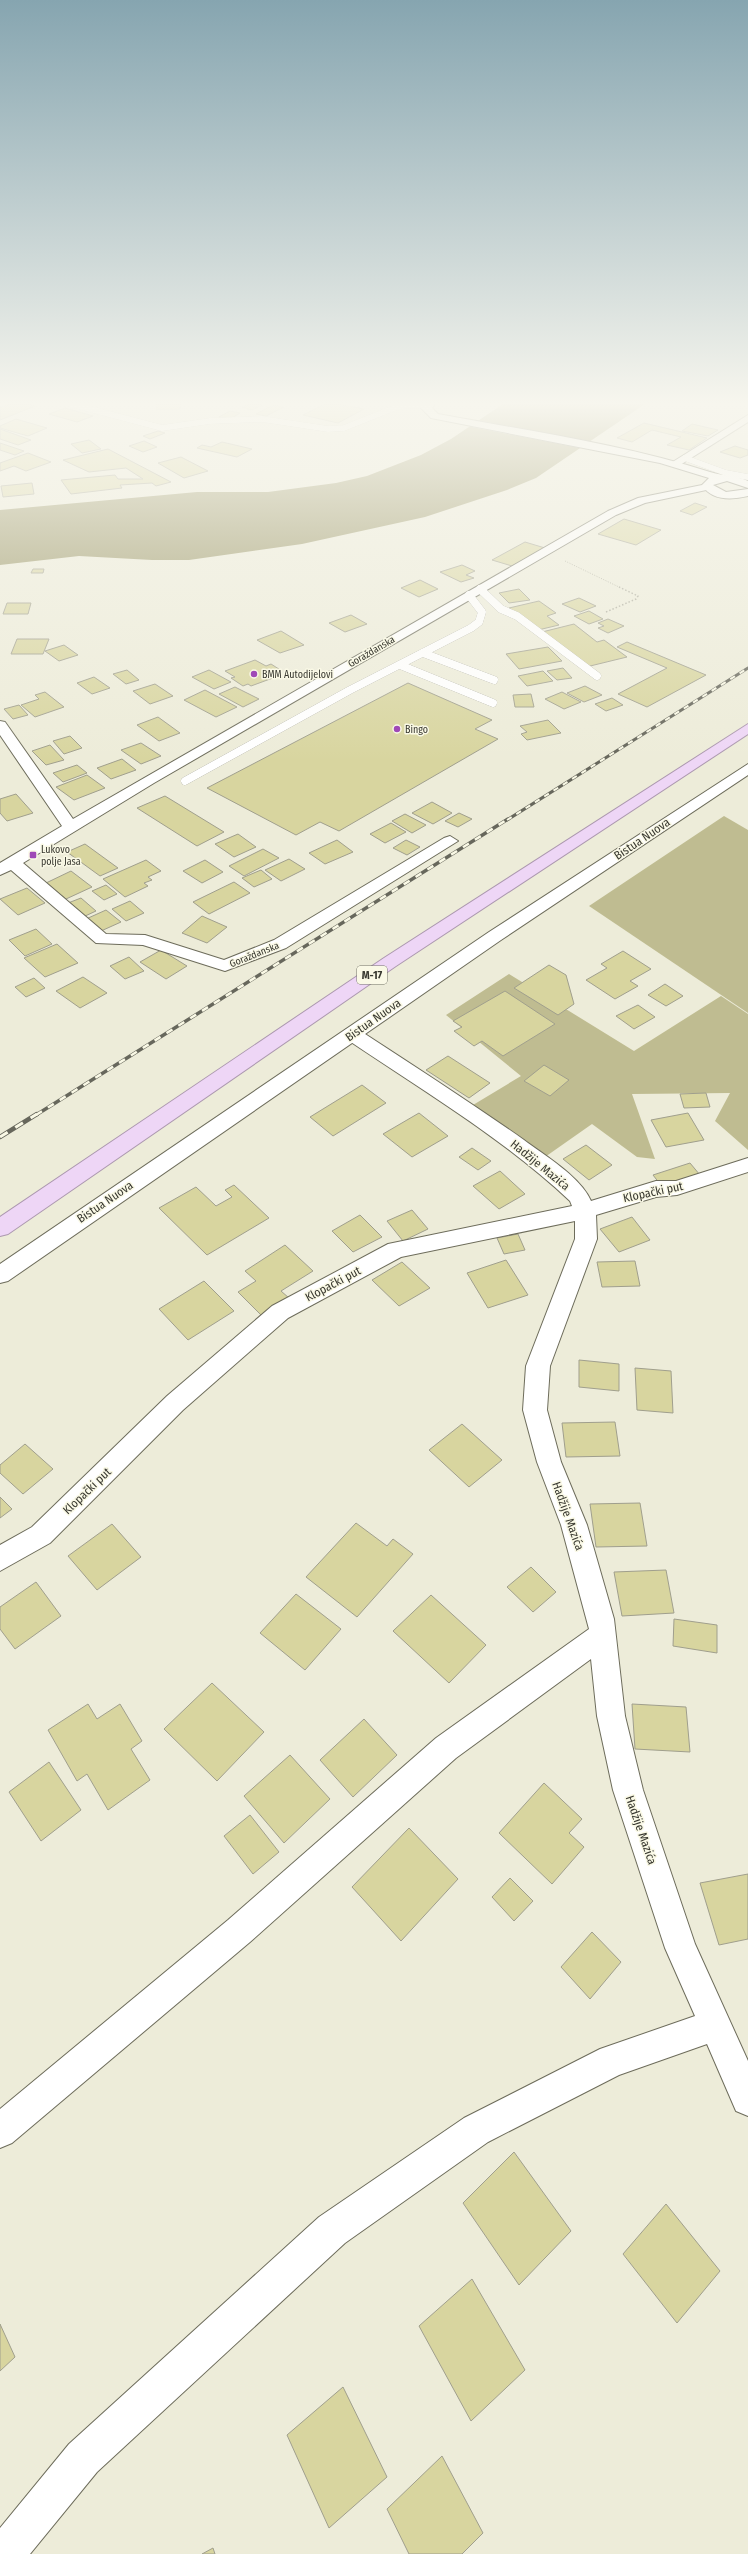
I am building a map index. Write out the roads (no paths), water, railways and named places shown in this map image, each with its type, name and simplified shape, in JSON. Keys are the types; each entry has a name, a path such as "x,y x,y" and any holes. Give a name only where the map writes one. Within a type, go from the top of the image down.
{"highway":[{"name":"M-17","path":"0,1228 390,962 748,728"}],"street":[{"name":"Goraždanska","path":"450,841 280,944 225,966 144,940 102,939 6,866 474,592 595,523"},
{"path":"0,725 70,828"},
{"name":"Bistua Nuova","path":"0,1274 495,936 748,768"},
{"name":"Hadžije Mazića","path":"352,1034 480,1119 548,1168 579,1197 585,1211 586,1239 538,1366 535,1410 548,1462 574,1525 601,1619 611,1716 628,1790 681,1948 714,2026 748,2099"},
{"name":"Klopački put","path":"0,1559 41,1535 96,1483 175,1403 280,1312 396,1250 585,1211 627,1196 656,1189 677,1188 748,1165"},
{"path":"0,2131 239,1932 446,1748 602,1635"},
{"path":"4,2554 83,2458 332,2230 476,2130 612,2061 714,2026"}],"lane":[{"path":"185,781 479,622 482,612 474,592"},
{"path":"474,592 517,616 597,676"},
{"path":"423,653 494,680"},
{"path":"400,665 493,703"}],"railway":[{"path":"507,820 748,668"},
{"path":"36,1115 508,819"},
{"path":"0,1137 37,1114"}],"place":[{"name":"BMM Autodijelovi","path":"254,674"},
{"name":"Bingo","path":"397,729"},
{"name":"Lukovo polje Jasa","path":"33,855"}]}
